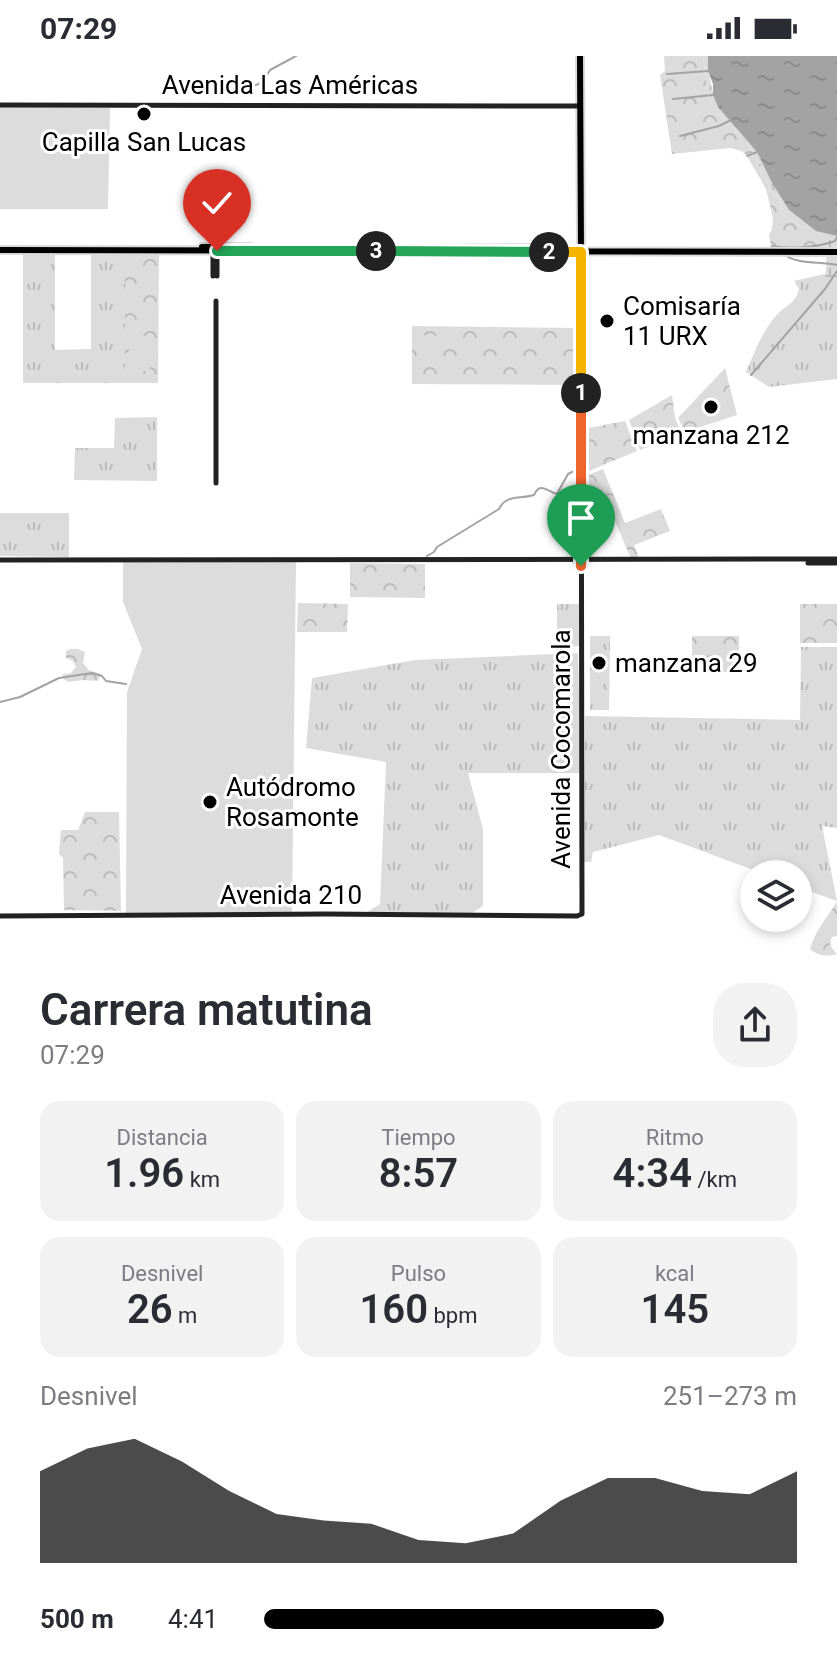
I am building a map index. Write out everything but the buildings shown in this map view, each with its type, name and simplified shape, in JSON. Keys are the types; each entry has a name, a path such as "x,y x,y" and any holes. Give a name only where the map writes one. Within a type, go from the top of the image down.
{"main road":[{"name":"Avenida Cocomarola","path":"580,56 582,914"},
{"name":"Avenida Las Américas","path":"0,105 580,106"},
{"path":"0,248 581,250"},
{"path":"0,248 837,252"},
{"path":"215,251 215,276"},
{"path":"215,301 215,483"},
{"path":"0,560 837,561"},
{"name":"Avenida 210","path":"0,916 582,914"}],"green space":[{"path":"664,56 703,56 709,98 715,111 746,139 771,190 781,202 782,213 802,227 837,235 837,249 771,247 769,235 773,218 766,189 742,151 730,148 672,154 660,75 665,71"},
{"path":"703,56 708,56 711,82 720,107 757,152 789,210 816,231 802,227 782,213 781,202 771,190 746,139 715,111 709,98"},
{"path":"0,107 110,108 108,209 0,209"},
{"path":"831,233 837,235 837,285 814,305 810,301 825,279"},
{"path":"23,252 55,252 55,350 91,349 91,253 125,253 125,383 23,383"},
{"path":"125,253 159,253 158,383 125,383"},
{"path":"837,271 837,379 769,387 746,372 767,329 796,297 799,288 794,281"},
{"path":"412,326 578,328 577,385 412,384"},
{"path":"417,335 440,336 439,367 417,367"},
{"path":"129,336 150,336 150,371 129,371"},
{"path":"725,368 737,415 685,432 678,418"},
{"path":"672,395 675,418 682,434 640,450 629,420"},
{"path":"157,417 157,481 74,480 75,448 114,448 115,418"},
{"path":"625,421 637,451 589,471 588,428"},
{"path":"603,469 625,523 661,509 670,531 634,545 639,558 631,559 605,497 588,503 588,475"},
{"path":"0,513 69,513 69,557 0,556"},
{"name":"Autódromo Rosamonte","path":"123,560 296,560 292,914 126,916 127,692 142,649 123,602"},
{"path":"350,563 425,564 425,598 350,597"},
{"path":"298,603 348,604 347,632 297,632"},
{"path":"557,604 580,604 580,646 557,648"},
{"path":"800,604 837,604 837,643 800,643"},
{"path":"590,636 610,636 609,710 590,710"},
{"path":"692,636 739,636 739,672 692,672"},
{"path":"801,647 837,647 837,828 822,826 837,901 812,892 812,860 740,860 740,865 659,835 593,852 591,862 584,862 585,716 800,720"},
{"path":"66,651 85,652 83,663 89,670 101,674 98,681 68,682 62,678 63,674 71,673 76,667 73,661 66,658"},
{"path":"578,653 581,773 468,773 483,829 483,906 472,913 366,913 380,904 386,762 306,748 312,678 415,660"},
{"path":"85,812 119,812 121,911 64,910 63,858 59,854 61,830 78,830"},
{"path":"837,902 837,936 832,937 830,943 837,954 827,956 810,949 818,930"}],"water":[{"path":"708,56 837,56 837,236 816,231 789,210 757,152 718,107 708,71"}],"waterway":[{"path":"249,84 263,82 270,70 296,56"},
{"path":"667,74 708,71"},
{"path":"673,99 713,95"},
{"path":"680,136 731,120"},
{"path":"747,156 757,152"},
{"path":"772,246 812,246 835,241 837,237"},
{"path":"785,255 803,262 837,265"},
{"path":"751,375 837,271"},
{"path":"427,556 499,509 506,501 534,495 542,488 557,494 568,474 576,470"},
{"path":"0,702 20,697 59,678 92,673 106,681 126,684"}],"place":[{"name":"Capilla San Lucas","path":"144,114"},
{"name":"Comisaría 11 URX","path":"607,321"},
{"name":"manzana 212","path":"711,407"},
{"name":"manzana 29","path":"599,663"},
{"name":"Autódromo Rosamonte","path":"210,802"}],"route":[{"path":"217,251 581,252 581,566"}]}
